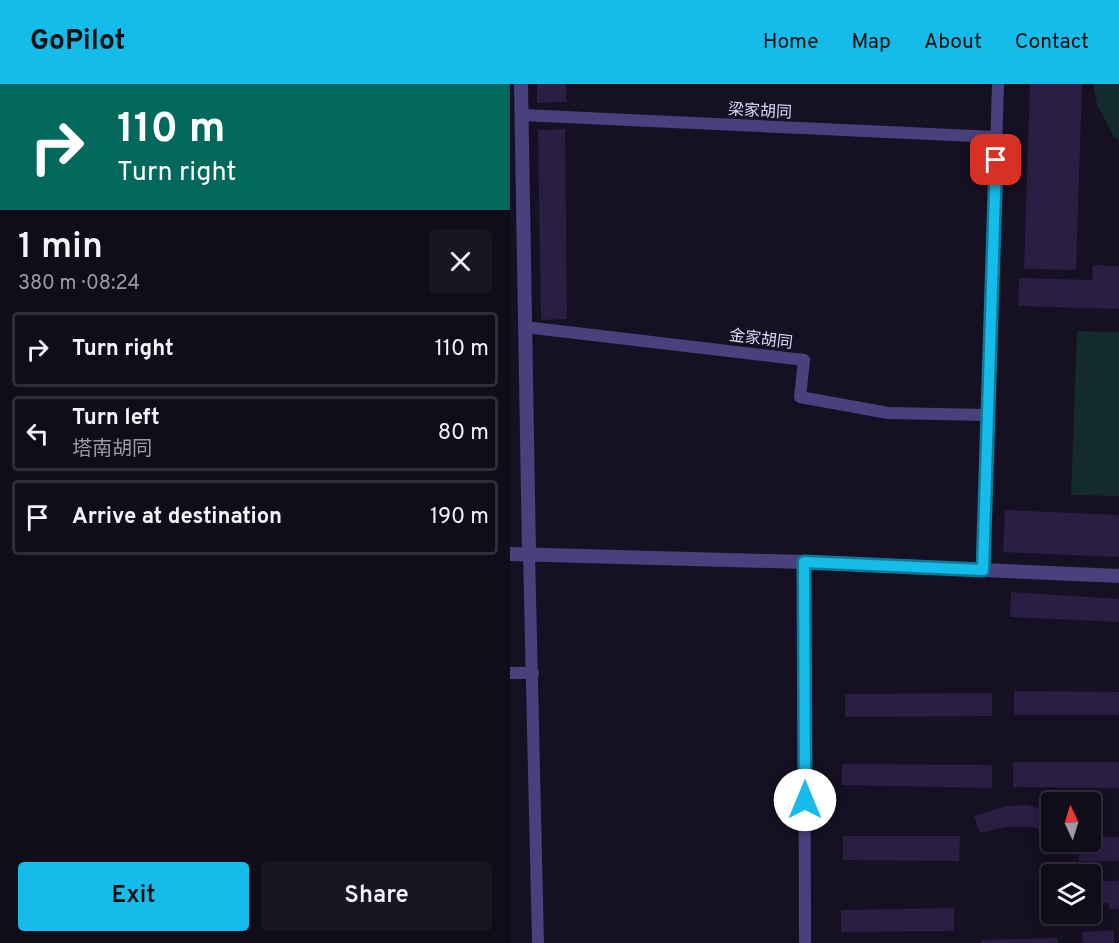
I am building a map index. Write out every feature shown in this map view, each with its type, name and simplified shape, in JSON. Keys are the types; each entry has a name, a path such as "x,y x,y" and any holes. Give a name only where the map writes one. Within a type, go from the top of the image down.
{"street":[{"path":"521,84 538,943"},
{"path":"983,570 998,84"},
{"name":"梁家胡同","path":"522,116 996,137"},
{"name":"金家胡同","path":"525,327 804,360 800,397 888,413 988,415"},
{"path":"510,554 804,562 1119,576"},
{"path":"804,562 805,943"},
{"path":"510,673 533,673"}],"green space":[{"path":"1093,84 1119,84 1119,140 1114,137 1097,104"},
{"path":"1077,331 1119,332 1119,496 1071,495"}],"building":[{"path":"537,84 566,84 567,102 537,103"},
{"path":"1030,84 1082,84 1076,270 1024,269"},
{"path":"565,129 567,319 541,320 538,130"},
{"path":"1093,265 1119,266 1119,309 1018,306 1019,278 1092,280"},
{"path":"1005,510 1119,515 1119,557 1003,552"},
{"path":"1011,592 1119,599 1119,622 1010,617"},
{"path":"1014,691 1119,692 1119,715 1014,715"},
{"path":"992,693 992,716 845,717 845,694"},
{"path":"1013,762 1119,762 1119,788 1013,787"},
{"path":"842,764 992,765 992,788 842,785"},
{"path":"1027,805 1041,809 1041,829 1034,827 1006,827 980,833 974,816 1006,806"},
{"path":"843,836 960,836 959,861 843,860"},
{"path":"1101,837 1119,837 1119,861 1079,861 1079,852 1101,852"},
{"path":"1101,881 1119,881 1119,909 1109,909 1109,903 1101,903"},
{"path":"954,908 954,931 841,932 841,910"},
{"path":"1114,930 1114,943 1083,943 1082,932"},
{"path":"1058,938 1058,943 981,943 981,940"}],"route":[{"path":"805,800 804,562 983,570 996,160"}]}
